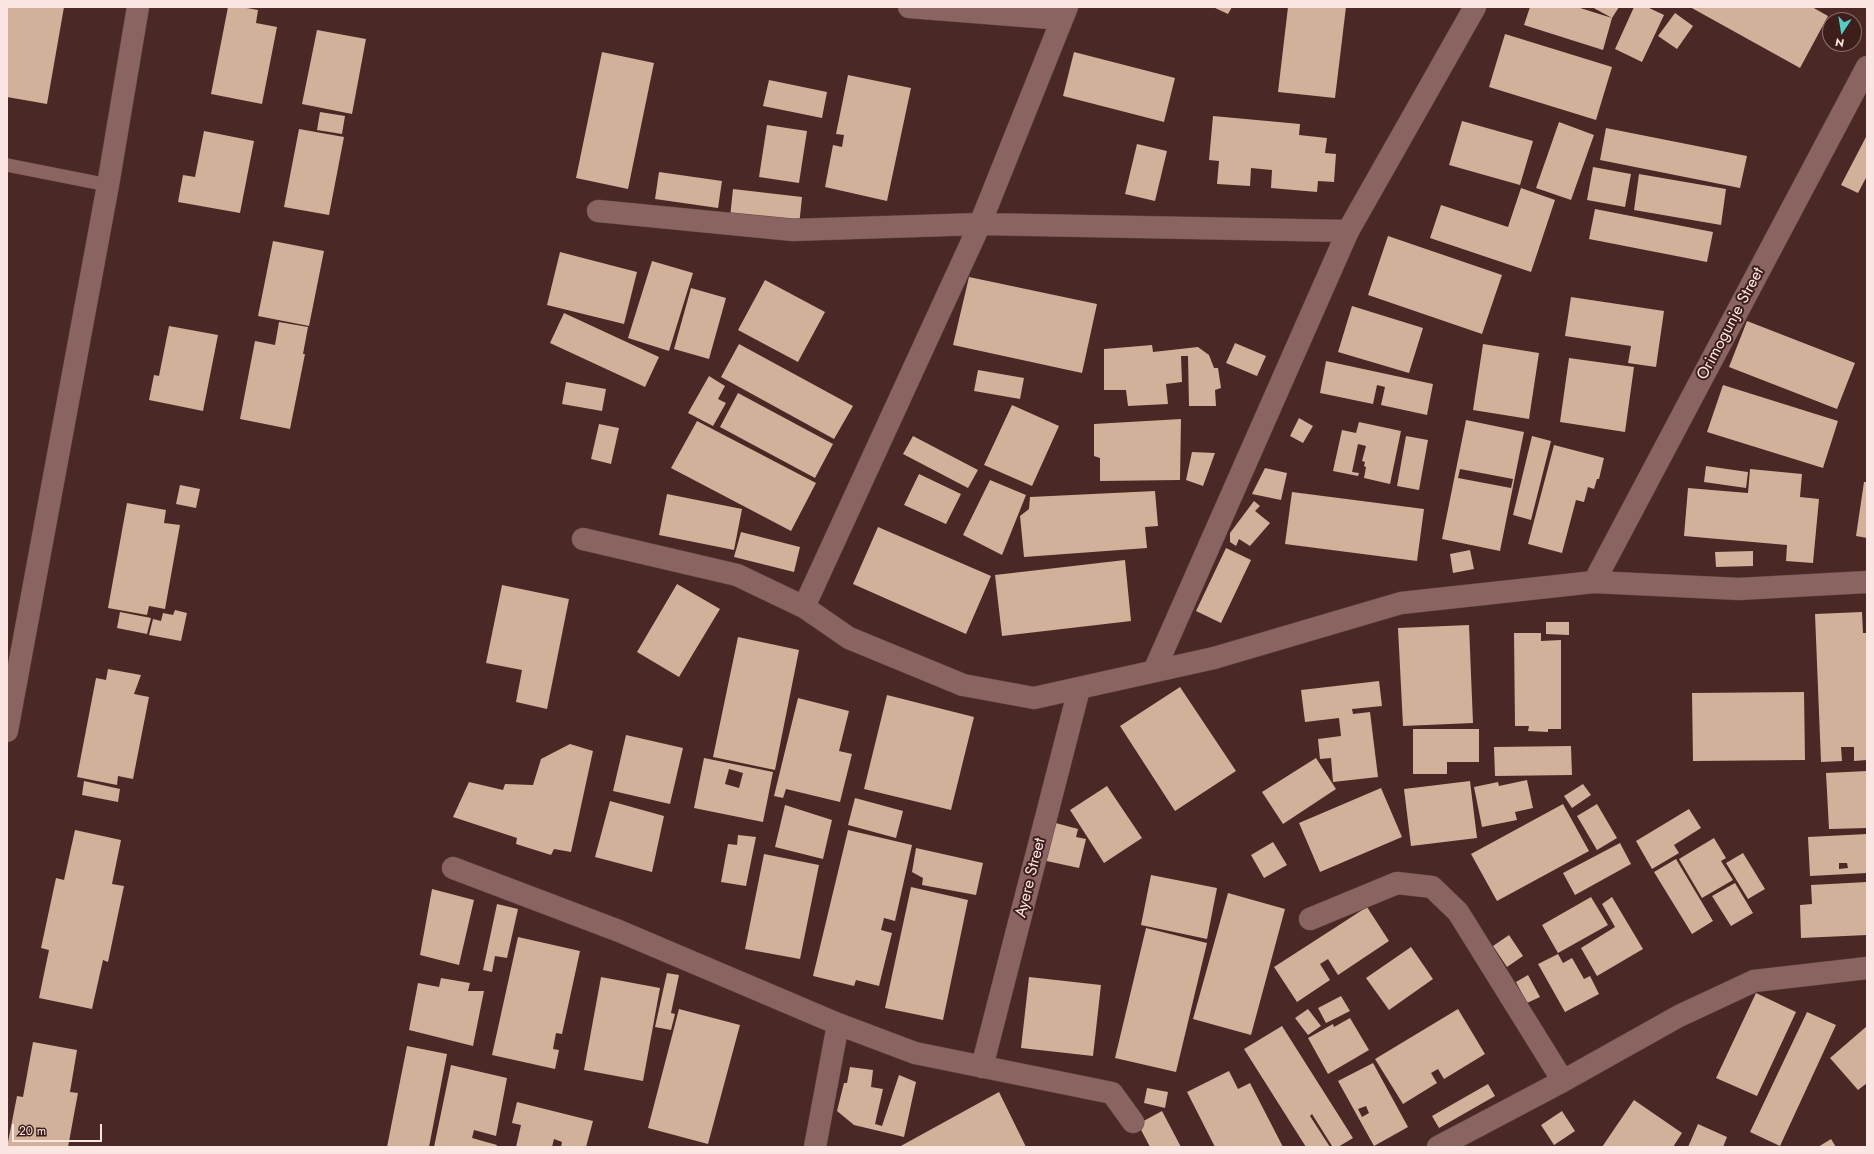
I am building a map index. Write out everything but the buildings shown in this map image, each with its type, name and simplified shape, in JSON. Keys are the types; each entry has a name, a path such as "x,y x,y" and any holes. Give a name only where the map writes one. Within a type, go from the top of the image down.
{"street":[{"path":"7,730 108,185 138,7"},
{"path":"804,607 980,224 1065,13 909,7"},
{"path":"1154,671 1348,232 1475,7"},
{"name":"Orimogunje Street","path":"1594,582 1867,67"},
{"path":"598,211 793,230 980,224 1348,232"},
{"path":"583,539 737,575 804,607 849,638 963,685 1034,698 1214,658 1401,603 1594,582 1739,589 1867,582"},
{"name":"Ayere Street","path":"982,1067 1080,689"},
{"path":"453,868 619,931 838,1024 915,1053 1112,1093 1133,1122"},
{"path":"1310,920 1397,883 1432,887 1458,912 1563,1081"},
{"path":"1438,1147 1563,1081 1679,1016 1754,981 1867,968"},
{"path":"815,1147 838,1024"}],"lane":[{"path":"7,165 108,185"}]}
